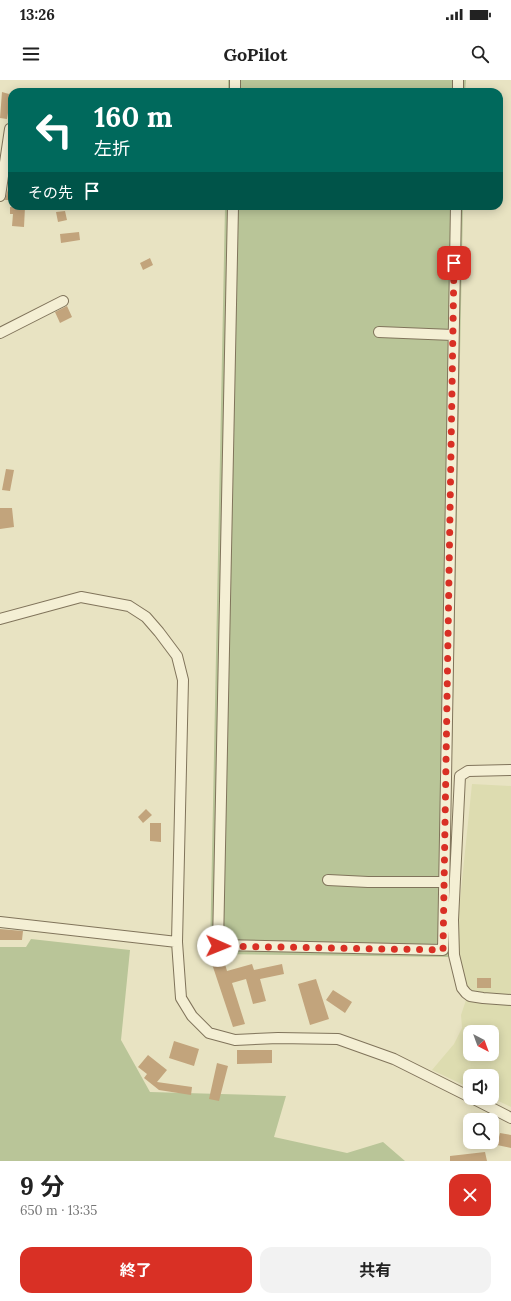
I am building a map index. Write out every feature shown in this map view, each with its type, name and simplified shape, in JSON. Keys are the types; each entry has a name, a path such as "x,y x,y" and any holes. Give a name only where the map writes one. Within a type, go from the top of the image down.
{"street":[{"path":"0,196 7,129"},
{"path":"233,210 218,946 443,950 456,210"},
{"path":"0,333 63,301"},
{"path":"379,332 453,335"},
{"path":"0,619 81,597 129,606 146,617 160,632 177,656 183,680 177,942 181,998 192,1016 209,1033 235,1040 278,1038 338,1039 394,1059 463,1093"},
{"path":"511,770 468,771 460,776 453,920 454,955 462,988 470,996 511,1000"},
{"path":"328,880 368,882 444,882"},
{"path":"0,922 177,942"},
{"path":"486,1105 511,1118"}],"green space":[{"path":"228,80 466,80 465,88 228,88"},
{"path":"225,210 463,210 448,957 210,954"},
{"path":"472,784 511,786 511,997 470,993 462,977 456,939"},
{"path":"31,939 130,950 121,1040 150,1092 286,1096 274,1137 347,1153 383,1142 405,1161 0,1161 0,947 26,947"},
{"path":"466,1000 511,1004 511,1107 499,1101 499,1069 463,1069 463,1085 432,1070 454,1044 462,1028 461,1015"}],"building":[{"path":"2,92 8,94 8,113 7,119 0,118"},
{"path":"8,189 8,200 5,200"},
{"path":"10,210 25,210 24,227 12,226 13,214 10,214"},
{"path":"65,211 67,220 58,222 56,212"},
{"path":"79,232 80,240 61,243 60,234"},
{"path":"150,258 153,265 143,270 140,263"},
{"path":"67,306 72,317 60,323 55,312"},
{"path":"6,469 14,470 10,491 2,490"},
{"path":"0,508 12,508 14,527 0,529"},
{"path":"146,809 152,815 143,823 138,817"},
{"path":"150,823 161,823 161,842 150,841"},
{"path":"0,929 23,931 22,940 0,940"},
{"path":"223,957 227,971 252,964 254,970 282,964 284,974 260,979 266,1001 253,1004 246,979 232,983 245,1024 233,1027 211,961"},
{"path":"477,978 491,978 491,988 477,988"},
{"path":"316,979 329,1019 310,1025 298,984"},
{"path":"333,990 352,1002 345,1013 326,1000"},
{"path":"174,1041 199,1049 194,1066 169,1058"},
{"path":"237,1050 272,1050 272,1063 237,1064"},
{"path":"148,1055 167,1070 157,1082 192,1087 191,1095 159,1090 144,1078 147,1074 138,1067"},
{"path":"217,1063 228,1066 219,1101 209,1099"},
{"path":"500,1133 511,1135 511,1148 499,1145"},
{"path":"485,1152 487,1161 450,1161 450,1156"}],"route":[{"path":"218,946 443,950 454,263"}]}
